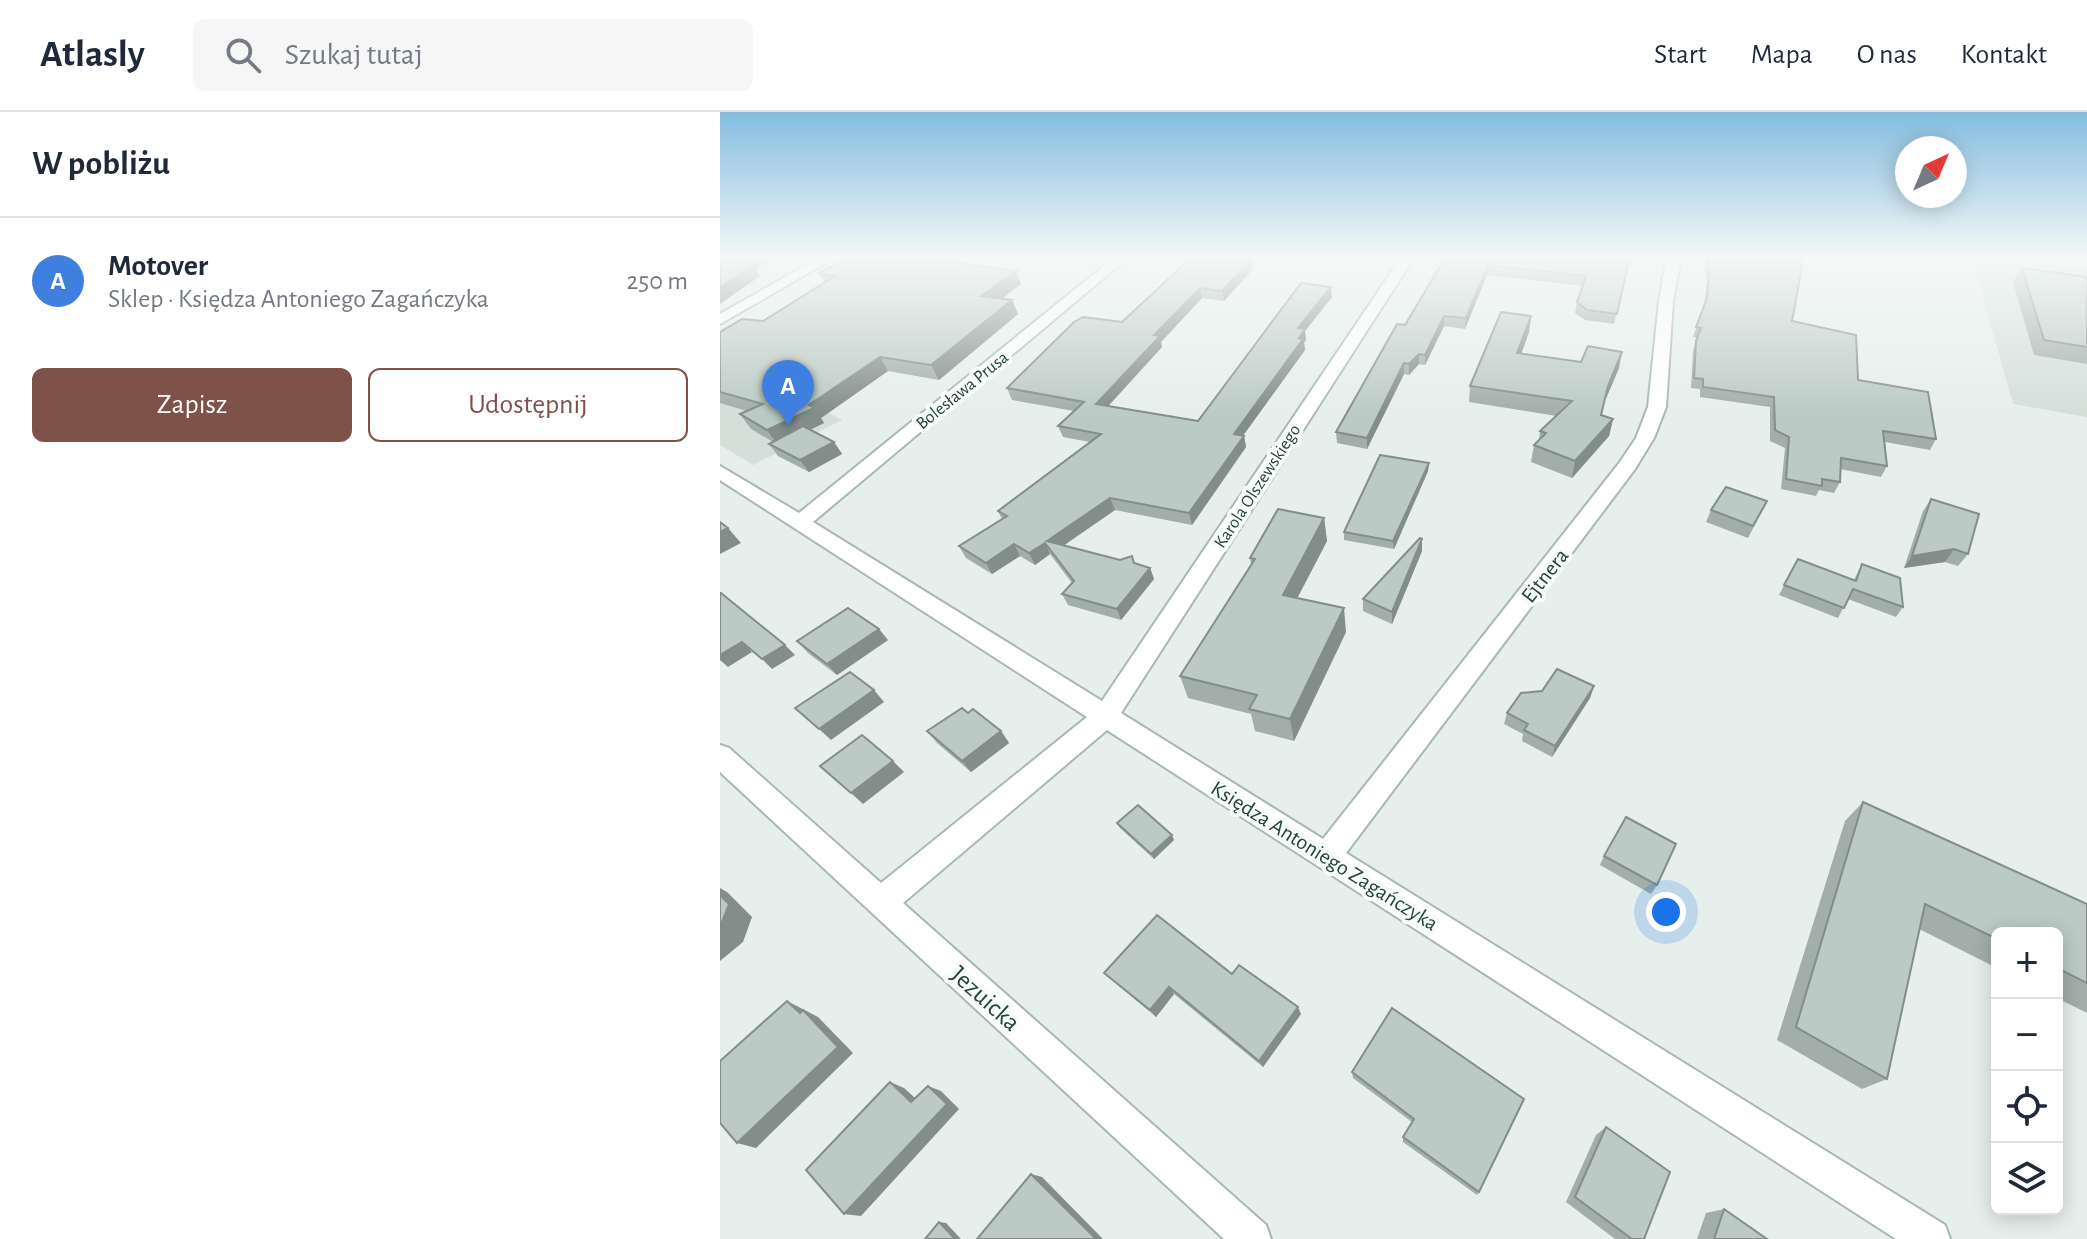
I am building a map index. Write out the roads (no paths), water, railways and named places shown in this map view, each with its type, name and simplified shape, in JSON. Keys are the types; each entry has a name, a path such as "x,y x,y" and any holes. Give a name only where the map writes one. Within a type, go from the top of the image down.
{"street":[{"path":"720,320 740,309"},
{"name":"Bolesława Prusa","path":"799,523 1060,309"},
{"name":"Karola Olszewskiego","path":"881,902 1105,717 1374,309"},
{"name":"Ejtnera","path":"1327,856 1628,465 1645,438 1657,407 1665,309"},
{"name":"Księdza Antoniego Zagańczyka","path":"720,472 1931,1239"},
{"name":"Jezuicka","path":"720,756 1252,1239"}],"place":[{"name":"Motover","path":"788,426"}]}
